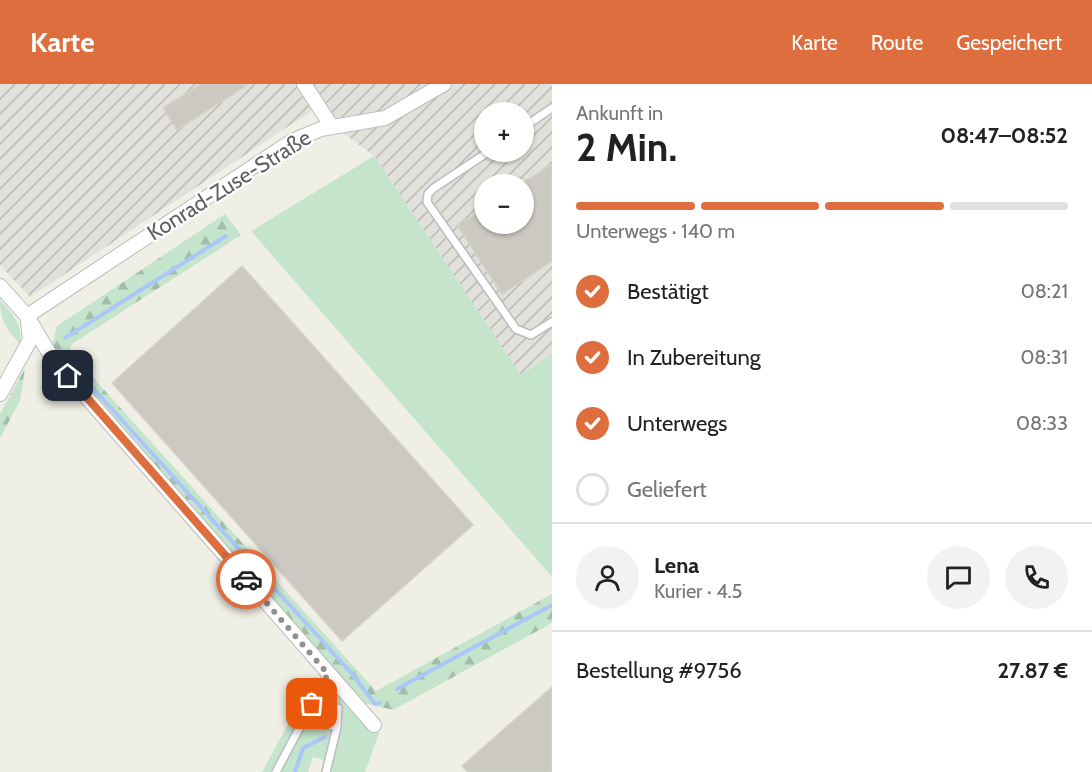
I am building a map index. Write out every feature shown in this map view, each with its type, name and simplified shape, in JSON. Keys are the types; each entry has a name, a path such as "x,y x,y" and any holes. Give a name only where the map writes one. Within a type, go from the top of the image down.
{"street":[{"path":"304,84 332,127"},
{"name":"Konrad-Zuse-Straße","path":"27,316 292,141 332,127 384,118 444,84"},
{"path":"0,286 27,316 52,358 374,725"},
{"path":"0,394 30,340 27,316"}],"lane":[{"path":"534,120 552,108"},
{"path":"474,162 435,188 428,194 426,202 516,329 531,335 552,322"},
{"path":"276,772 328,674"},
{"path":"326,772 338,727 338,708"},
{"path":"305,716 338,727"}],"shaded area":[{"path":"0,84 552,84 552,354 521,375 374,156 313,110 30,297 0,265"}],"green space":[{"path":"374,156 521,375 552,354 552,577 251,231"},
{"path":"225,214 241,235 72,344 69,351 376,691 552,594 552,623 393,710 364,703 57,359 51,349 57,326"},
{"path":"0,300 18,325 20,344 5,324 1,314"},
{"path":"25,368 20,401 0,438 0,414"},
{"path":"314,677 320,681 273,772 262,772"},
{"path":"334,686 340,688 379,733 365,772 329,772 343,725 343,707 336,700 323,701 323,719 320,719 316,705 327,688"},
{"path":"312,726 325,726 331,731 324,760 313,757 308,772 279,772 300,731"}],"building":[{"path":"201,84 249,84 177,130 163,108"},
{"path":"552,164 552,261 502,294 457,225 474,214 474,234 534,234 534,175"},
{"path":"242,266 473,525 342,641 112,383"},
{"path":"552,687 552,772 468,772 462,766"}],"waterway":[{"path":"65,338 226,236"},
{"path":"62,354 354,676 375,704 380,703"},
{"path":"397,689 552,605"},
{"path":"295,772 303,748 325,737"}],"way so far":[{"path":"246,579 328,674 312,704"}],"route":[{"path":"68,376 246,579"}]}
